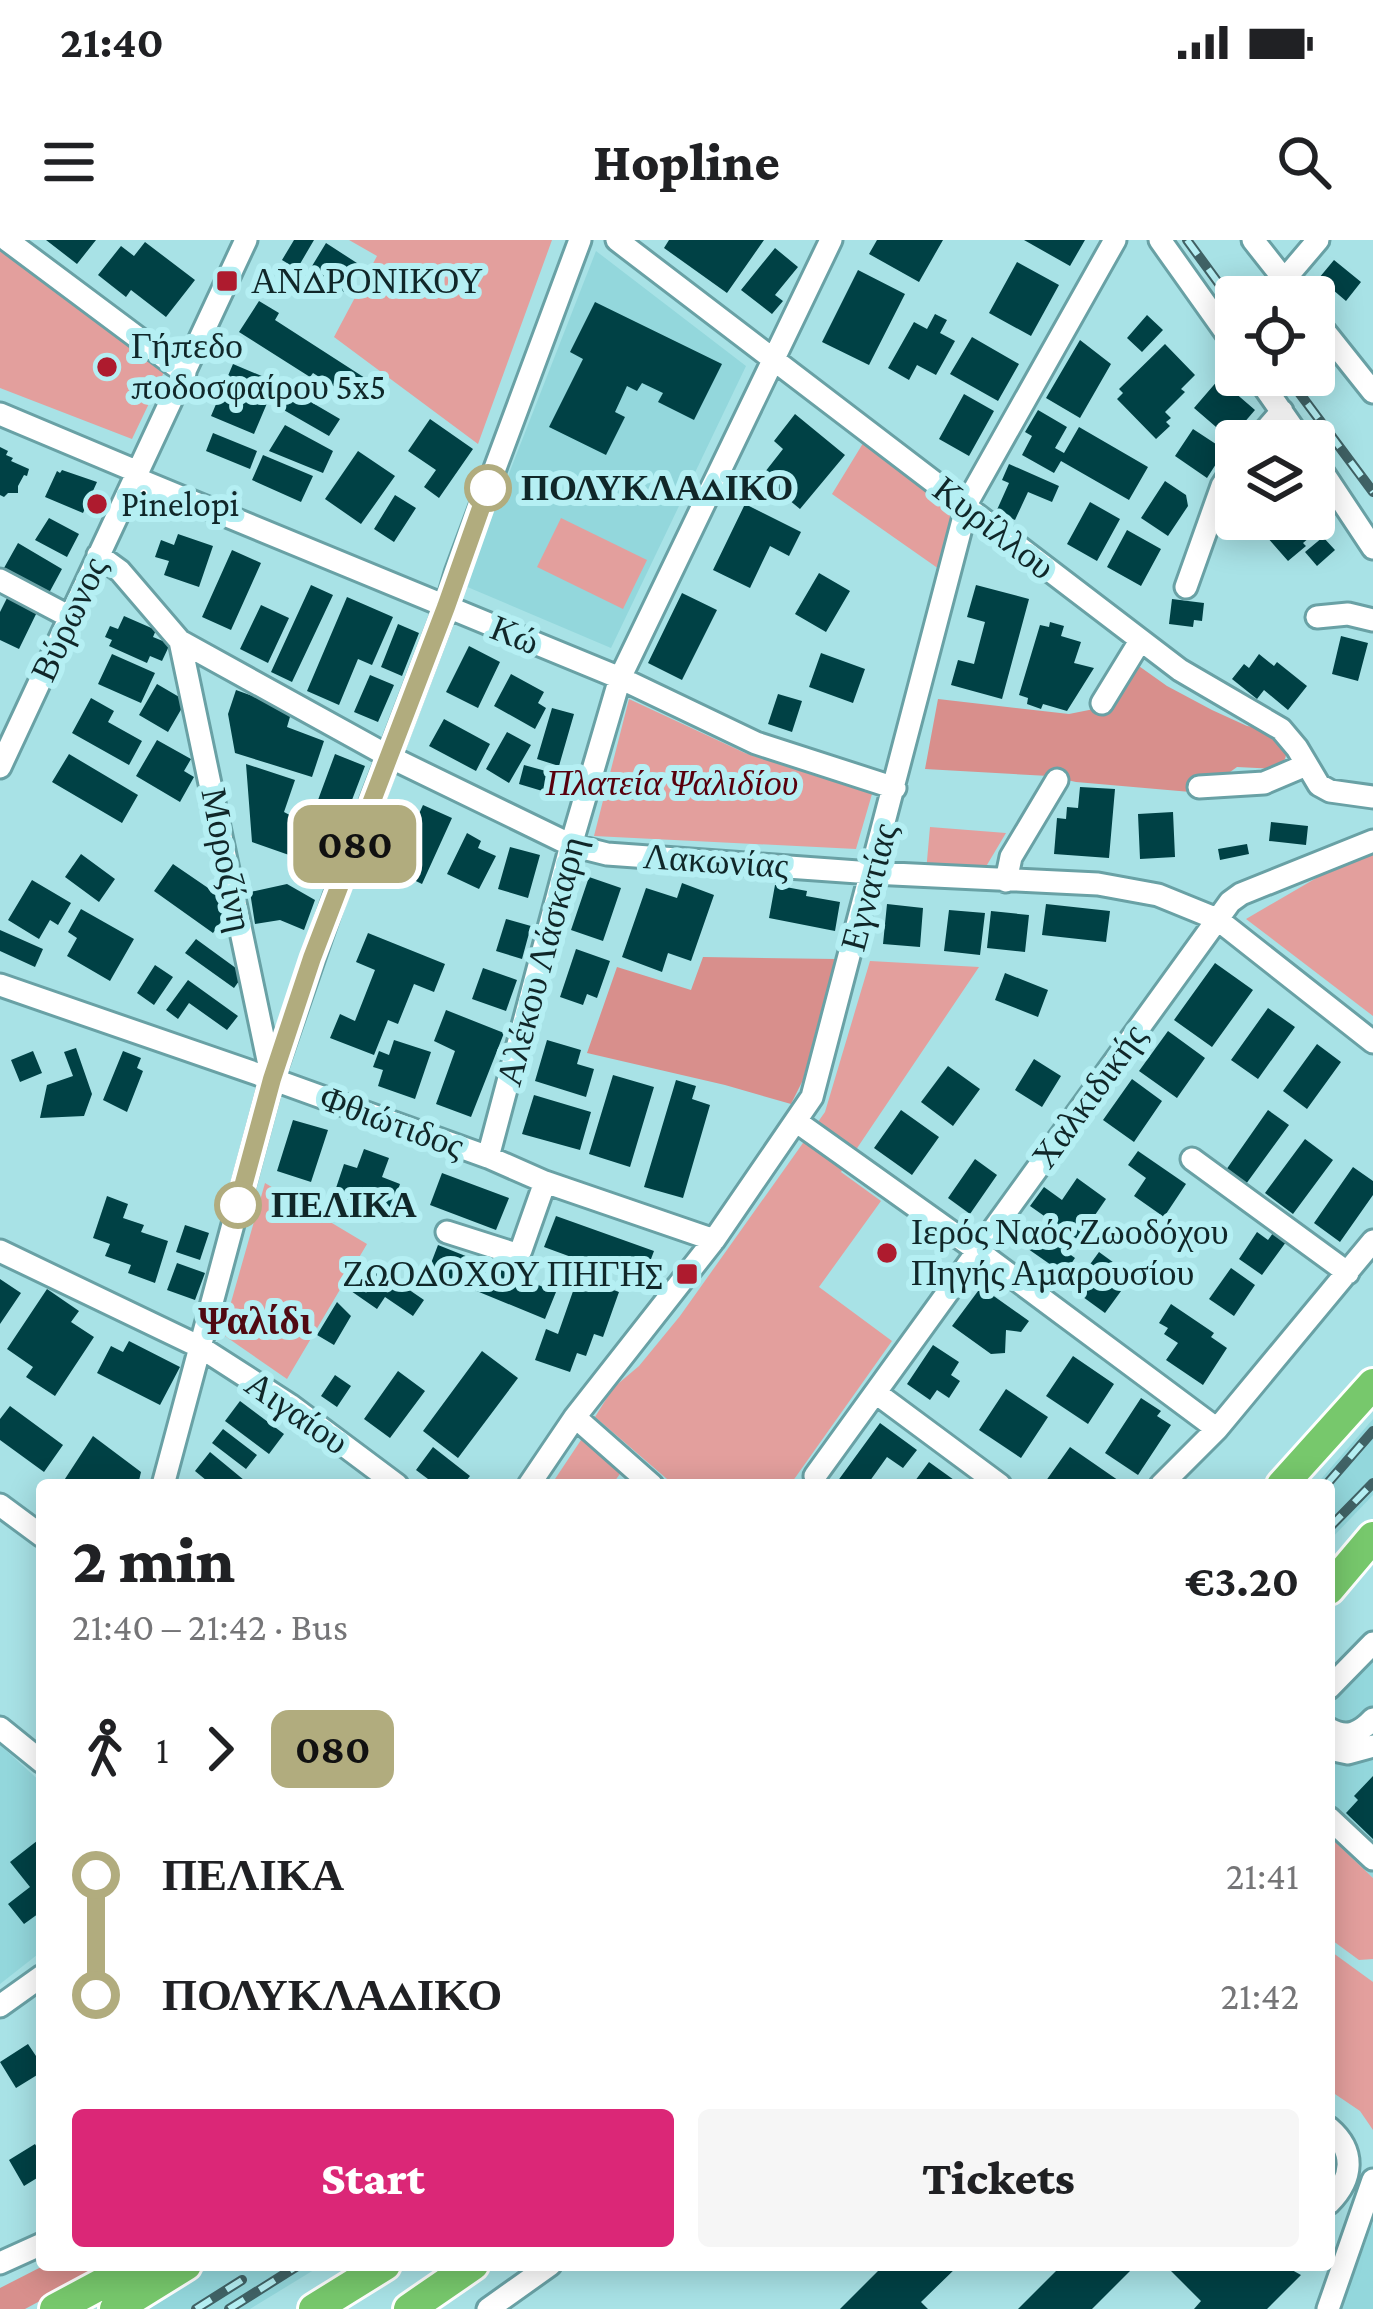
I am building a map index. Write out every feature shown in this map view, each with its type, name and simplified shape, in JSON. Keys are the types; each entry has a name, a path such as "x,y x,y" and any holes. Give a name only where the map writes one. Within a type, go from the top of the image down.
{"highway":[{"path":"1287,1479 1373,1384"},
{"path":"1335,1582 1373,1537"},
{"path":"55,2309 125,2271"},
{"path":"115,2309 176,2271"},
{"path":"314,2309 375,2271"},
{"path":"409,2309 464,2271"}],"street":[{"path":"7,240 185,373"},
{"name":"Βύρωνος","path":"0,767 246,240"},
{"path":"165,1479 272,1079 580,240"},
{"name":"Κυρίλλου","path":"617,240 1140,641 1196,681 1280,729 1319,785 1373,797"},
{"name":"Αλέκου Λάσκαρη","path":"488,1157 620,678 831,240"},
{"name":"Εγνατίας","path":"533,1479 575,1417 713,1240 812,1097 967,506 1115,240"},
{"path":"1160,240 1215,317"},
{"path":"1253,240 1281,276"},
{"path":"1298,276 1318,240"},
{"path":"1335,344 1373,392"},
{"path":"1271,396 1288,420"},
{"path":"1274,420 1282,411"},
{"name":"Κώ","path":"0,414 620,678 756,743 895,788"},
{"path":"1335,491 1373,548"},
{"path":"1186,587 1215,506"},
{"name":"Λακωνίας","path":"98,555 120,572 180,641 390,757 571,845 607,854 1097,884 1158,895 1217,919 1373,1042"},
{"path":"0,580 70,617"},
{"path":"1316,617 1348,614 1373,620"},
{"name":"Μοροζίνη","path":"180,641 272,1079"},
{"path":"1102,703 1140,641"},
{"path":"1199,787 1264,783 1306,765"},
{"path":"1006,881 1010,857 1057,780"},
{"name":"Χαλκιδικής","path":"815,1475 1230,902 1373,841"},
{"name":"Φθιώτιδος","path":"0,985 713,1240"},
{"path":"796,1122 1217,1429"},
{"path":"1192,1160 1348,1273"},
{"path":"447,1232 512,1253 521,1250 545,1182"},
{"path":"1167,1479 1217,1429 1373,1241"},
{"name":"Αιγαίου","path":"0,1251 200,1347 262,1385 390,1479"},
{"path":"876,1394 992,1479"},
{"path":"575,1417 645,1479"},
{"path":"0,1505 36,1532"},
{"path":"1335,1682 1373,1643"},
{"path":"1335,1732 1355,1733 1373,1718"},
{"path":"0,1728 36,1757"},
{"path":"1335,1750 1348,1753 1373,1747"},
{"path":"1335,1824 1373,1859"},
{"path":"0,2006 36,1980"},
{"path":"1338,2151 1373,2161"},
{"path":"1335,2198 1348,2172 1338,2151"},
{"path":"1328,2309 1373,2180"},
{"path":"0,2264 36,2247"},
{"path":"488,2309 542,2271"}],"shaded area":[{"path":"596,251 746,366 611,648 465,586"},
{"path":"1136,664 1212,710 1247,726 1268,729 1288,748 1285,759 1276,769 1237,767 1226,775 1225,795 1049,776 925,769 938,699 1069,714 1109,706"},
{"path":"703,957 835,959 803,1080 791,1104 587,1053 617,967 691,990"},
{"path":"1373,1419 1373,1495 1335,1535 1335,1479 1321,1479"},
{"path":"1373,1653 1373,1878 1335,1842 1335,1694"},
{"path":"0,1745 36,1778 36,1956 0,1984"},
{"path":"1373,2222 1373,2309 1341,2309"},
{"path":"36,2270 96,2271 25,2309 0,2309 0,2288"},
{"path":"204,2271 312,2271 250,2309 141,2309"}],"green space":[{"path":"349,240 552,240 478,444 334,337 377,256"},
{"path":"0,244 164,372 132,439 0,388"},
{"path":"865,440 954,511 939,569 832,494"},
{"path":"561,518 647,560 623,609 537,567"},
{"name":"Πλατεία Ψαλιδίου","path":"629,699 745,753 872,794 856,849 594,836"},
{"path":"930,827 1006,833 981,875 926,872"},
{"path":"1373,845 1373,1016 1246,919"},
{"path":"870,961 979,967 841,1172 881,1201 819,1287 892,1341 794,1479 667,1479 595,1417 613,1388 639,1366 680,1316 825,1112"},
{"path":"265,1183 367,1244 287,1379 222,1334"},
{"path":"583,1437 622,1471 616,1479 555,1479"},
{"path":"1335,1842 1373,1878 1373,1959 1359,1960 1335,1942"},
{"path":"1335,1954 1373,1982 1373,2130 1360,2111 1335,2094"}],"building":[{"path":"46,240 96,240 77,264"},
{"path":"294,240 314,240 297,269 282,260"},
{"path":"669,240 764,240 727,293 664,248"},
{"path":"877,240 943,240 919,282 869,254"},
{"path":"1024,240 1085,240 1070,266"},
{"path":"145,242 195,280 166,317 131,290 126,297 98,275 121,246 134,256"},
{"path":"326,243 360,265 344,292 309,271"},
{"path":"775,248 798,267 775,295 783,301 772,314 741,290"},
{"path":"1334,260 1361,282 1346,301 1335,292 1335,276 1321,276"},
{"path":"1017,262 1059,285 1031,336 989,313"},
{"path":"858,270 905,294 869,365 822,342"},
{"path":"259,301 279,313 275,320 365,378 352,398 239,332"},
{"path":"595,302 722,364 694,420 658,402 663,393 642,383 637,391 627,386 615,412 625,417 606,455 549,427 583,359 570,352"},
{"path":"935,314 947,320 940,333 955,341 936,375 917,365 909,380 888,368 914,322 927,329"},
{"path":"1147,315 1163,330 1142,352 1127,338"},
{"path":"972,337 1019,364 998,401 950,374"},
{"path":"1080,340 1111,364 1080,418 1046,398"},
{"path":"1165,344 1195,375 1165,412 1171,418 1166,422 1170,426 1156,439 1117,399 1123,393 1119,389"},
{"path":"233,364 276,382 254,434 211,416"},
{"path":"1215,384 1215,396 1239,396 1255,410 1246,420 1215,420 1215,426 1194,408"},
{"path":"292,391 340,419 329,436 282,409"},
{"path":"964,394 994,411 969,456 939,439"},
{"path":"1038,410 1067,427 1055,448 1064,453 1079,427 1148,467 1129,500 1061,461 1054,473 1022,455 1032,436 1025,432"},
{"path":"795,414 845,455 800,509 761,477 783,449 774,441"},
{"path":"430,419 473,449 439,498 424,487 436,470 408,451"},
{"path":"285,425 333,451 323,473 269,451"},
{"path":"1193,429 1215,443 1215,466 1207,478 1175,456"},
{"path":"213,433 257,451 250,469 206,451"},
{"path":"0,447 8,451 11,461 29,469 18,493 4,497 0,495"},
{"path":"358,451 395,476 361,524 325,499"},
{"path":"263,455 313,476 301,502 252,480"},
{"path":"1009,464 1059,486 1052,502 1028,492 1015,520 996,512 1009,483 1002,480"},
{"path":"57,471 97,482 83,513 45,497"},
{"path":"1165,481 1186,495 1188,506 1168,536 1141,518"},
{"path":"395,495 416,508 394,542 374,529"},
{"path":"1090,502 1120,519 1097,561 1067,544"},
{"path":"745,504 801,532 789,556 770,546 750,588 713,570"},
{"path":"49,518 79,534 67,557 35,540"},
{"path":"1127,530 1161,549 1141,586 1107,567"},
{"path":"178,534 213,546 199,587 164,575 169,561 155,557 161,540 174,545"},
{"path":"1270,540 1306,540 1306,546 1288,561"},
{"path":"1319,540 1335,550 1317,566 1305,552"},
{"path":"18,543 62,569 49,593 4,568"},
{"path":"232,550 261,563 231,630 202,617"},
{"path":"819,573 850,591 826,632 795,614"},
{"path":"311,585 333,595 292,682 271,672"},
{"path":"976,585 1029,599 1002,699 951,685 958,660 974,664 985,622 967,617"},
{"path":"682,593 717,610 682,680 648,663"},
{"path":"8,596 38,610 19,649 0,640 0,612"},
{"path":"347,597 393,617 372,665 358,659 339,705 307,691"},
{"path":"1172,599 1204,603 1202,621 1194,620 1193,627 1169,624"},
{"path":"261,605 289,618 268,663 240,649"},
{"path":"124,616 156,630 153,637 170,644 162,661 150,656 147,663 109,646 112,640 105,637 110,626 118,629"},
{"path":"1050,622 1064,626 1061,636 1081,642 1074,663 1094,668 1067,711 1043,704 1041,709 1019,695 1040,625 1049,627"},
{"path":"398,624 419,633 402,676 381,667"},
{"path":"1341,636 1368,643 1358,681 1332,674"},
{"path":"469,646 500,662 478,708 446,692"},
{"path":"821,653 865,669 853,703 809,687"},
{"path":"112,654 155,673 141,703 98,684"},
{"path":"1259,654 1307,686 1288,710 1264,690 1257,699 1232,679"},
{"path":"511,674 544,692 538,703 546,708 535,729 494,706"},
{"path":"370,675 394,685 378,722 354,712"},
{"path":"157,684 186,701 168,732 139,715"},
{"path":"236,690 292,710 287,727 324,741 312,777 235,753 228,714"},
{"path":"778,694 802,701 792,732 768,724"},
{"path":"91,698 114,711 108,722 142,741 129,765 72,733"},
{"path":"552,708 574,714 559,766 537,759"},
{"path":"444,719 490,744 476,771 429,746"},
{"path":"507,732 531,745 509,783 486,769"},
{"path":"157,740 191,759 184,771 194,777 180,802 136,776"},
{"path":"69,754 138,795 122,823 52,782"},
{"path":"335,754 365,766 337,839 308,827"},
{"path":"246,764 295,780 284,812 301,821 289,855 252,842"},
{"path":"524,765 564,776 559,796 519,784"},
{"path":"1080,787 1115,789 1109,858 1054,854 1057,818 1066,819 1067,807 1078,808"},
{"path":"423,805 452,818 422,884 393,870"},
{"path":"1173,812 1175,857 1140,859 1138,814"},
{"path":"1271,822 1308,826 1306,845 1269,841"},
{"path":"467,833 481,841 478,848 496,856 479,889 447,874"},
{"path":"1247,844 1249,854 1220,860 1218,849"},
{"path":"510,847 540,855 528,898 498,889"},
{"path":"81,854 115,879 99,902 65,877"},
{"path":"173,864 233,905 213,933 154,891"},
{"path":"589,877 621,888 603,941 571,930"},
{"path":"32,880 71,903 58,925 50,920 39,939 8,920"},
{"path":"682,883 714,895 691,961 668,953 662,972 622,957 646,888 677,898"},
{"path":"287,884 315,900 304,930 280,920 255,924 250,892"},
{"path":"775,885 840,902 835,931 769,918"},
{"path":"887,904 923,908 920,947 883,944"},
{"path":"1046,904 1110,911 1106,942 1042,935"},
{"path":"81,909 134,939 110,981 67,956 77,938 68,932"},
{"path":"949,910 985,913 980,955 944,951"},
{"path":"991,911 1029,915 1025,952 987,948"},
{"path":"506,919 531,926 522,959 496,951"},
{"path":"0,930 43,949 35,967 0,951"},
{"path":"368,933 445,964 434,992 414,984 398,1024 388,1020 374,1055 330,1038 340,1014 355,1021 375,970 356,962"},
{"path":"196,939 244,974 234,988 185,953"},
{"path":"576,949 610,961 597,998 587,994 583,1005 560,997"},
{"path":"1215,963 1253,990 1212,1047 1174,1020"},
{"path":"155,965 173,977 154,1005 137,993"},
{"path":"483,968 517,980 506,1011 472,999"},
{"path":"1005,973 1048,990 1038,1017 995,1000"},
{"path":"188,980 238,1016 227,1030 189,1003 178,1019 166,1010"},
{"path":"1268,1008 1295,1027 1258,1079 1231,1060"},
{"path":"446,1010 504,1033 471,1117 436,1104 455,1051 434,1041"},
{"path":"1168,1031 1205,1058 1177,1098 1139,1071"},
{"path":"394,1040 431,1052 415,1099 378,1086 383,1070 373,1067 379,1051 389,1055"},
{"path":"547,1040 581,1050 577,1064 594,1069 586,1097 535,1081"},
{"path":"1317,1044 1341,1062 1307,1109 1283,1091"},
{"path":"76,1048 92,1094 84,1116 40,1118 47,1085 73,1076 64,1052"},
{"path":"33,1051 42,1073 20,1082 11,1060"},
{"path":"123,1051 141,1058 137,1068 143,1071 127,1112 103,1100"},
{"path":"1034,1059 1061,1076 1042,1107 1015,1090"},
{"path":"948,1066 980,1089 953,1126 921,1102"},
{"path":"613,1075 654,1087 630,1167 589,1154"},
{"path":"1132,1079 1162,1101 1134,1142 1103,1120"},
{"path":"676,1080 696,1086 692,1099 710,1105 683,1198 644,1187"},
{"path":"534,1095 591,1112 580,1150 522,1134"},
{"path":"901,1110 939,1137 912,1175 874,1148"},
{"path":"1268,1110 1289,1125 1246,1184 1226,1170"},
{"path":"293,1120 328,1130 311,1182 277,1171"},
{"path":"1305,1139 1333,1160 1293,1214 1265,1193"},
{"path":"364,1149 389,1158 382,1177 400,1184 389,1216 333,1197 344,1164 357,1168"},
{"path":"1138,1151 1186,1184 1164,1217 1134,1196 1146,1178 1128,1165"},
{"path":"975,1159 997,1175 970,1214 948,1198"},
{"path":"1353,1167 1373,1181 1373,1195 1340,1242 1314,1223"},
{"path":"442,1173 509,1198 496,1230 430,1205"},
{"path":"1077,1178 1106,1199 1095,1215 1101,1219 1084,1244 1030,1206 1044,1187 1062,1200"},
{"path":"107,1196 128,1204 123,1218 144,1225 141,1232 168,1241 155,1283 128,1273 131,1265 105,1256 110,1244 93,1238"},
{"path":"556,1216 654,1251 642,1283 544,1247"},
{"path":"1024,1220 1038,1230 1043,1224 1066,1240 1061,1248 1075,1258 1064,1274 1011,1237"},
{"path":"185,1225 209,1233 200,1260 176,1252"},
{"path":"1257,1232 1268,1240 1273,1233 1286,1242 1262,1275 1239,1259"},
{"path":"438,1245 556,1292 545,1319 428,1271"},
{"path":"1099,1252 1132,1276 1105,1313 1072,1289"},
{"path":"177,1263 205,1273 195,1300 167,1290"},
{"path":"370,1263 424,1300 413,1316 385,1297 377,1309 351,1291"},
{"path":"1231,1268 1255,1285 1234,1316 1209,1299"},
{"path":"578,1277 619,1292 603,1337 594,1334 586,1356 577,1353 570,1372 535,1360 546,1329 558,1334"},
{"path":"0,1279 21,1293 0,1324"},
{"path":"981,1287 1029,1321 1021,1332 1006,1330 1005,1353 991,1354 952,1326"},
{"path":"47,1289 79,1311 71,1322 94,1337 55,1396 26,1377 33,1367 7,1349"},
{"path":"337,1302 351,1316 334,1345 317,1335"},
{"path":"1171,1304 1214,1333 1211,1337 1227,1348 1203,1385 1166,1360 1178,1343 1164,1334 1168,1328 1159,1323"},
{"path":"129,1341 180,1367 160,1405 97,1373 111,1346 123,1352"},
{"path":"933,1345 959,1362 951,1375 960,1381 949,1398 937,1390 930,1400 907,1384"},
{"path":"482,1351 518,1378 458,1458 423,1431"},
{"path":"1073,1356 1114,1384 1088,1424 1046,1396"},
{"path":"398,1371 425,1391 390,1438 364,1419"},
{"path":"335,1375 351,1386 337,1407 321,1396"},
{"path":"1006,1389 1048,1417 1021,1458 979,1430"},
{"path":"1141,1398 1161,1411 1157,1416 1171,1425 1138,1475 1105,1453"},
{"path":"240,1401 284,1434 269,1454 225,1421"},
{"path":"10,1406 63,1445 44,1472 0,1440 0,1419"},
{"path":"880,1423 917,1450 903,1468 887,1457 871,1479 839,1479"},
{"path":"223,1429 257,1455 246,1469 212,1443"},
{"path":"93,1436 141,1472 139,1479 65,1479"},
{"path":"433,1447 470,1476 428,1479 416,1470"},
{"path":"1070,1447 1116,1479 1047,1479"},
{"path":"210,1452 243,1479 205,1479 195,1471"},
{"path":"929,1462 953,1479 916,1479"},
{"path":"1373,1776 1373,1839 1346,1813"},
{"path":"36,1842 36,1915 24,1924 8,1904 30,1887 10,1862"},
{"path":"28,2044 36,2056 36,2076 16,2088 0,2062"},
{"path":"35,2144 36,2179 24,2186 9,2160"},
{"path":"878,2271 953,2271 921,2302 928,2309 840,2309"},
{"path":"1056,2271 1130,2271 1092,2309 1018,2309"},
{"path":"1171,2271 1294,2271 1301,2275 1267,2309 1194,2309 1201,2301"}],"railway":[{"path":"1187,240 1215,278"},
{"path":"1302,396 1373,492"},
{"path":"1331,1479 1373,1431"},
{"path":"1335,1522 1373,1483"},
{"path":"229,2309 289,2271"},
{"path":"196,2309 242,2280"}],"bus line":[{"name":"080","path":"238,1205 312,958 488,488"}],"place":[{"name":"ΑΝΔΡΟΝΙΚΟΥ","path":"227,281"},
{"name":"Γήπεδο ποδοσφαίρου 5x5","path":"107,367"},
{"name":"ΠΟΛΥΚΛΑΔΙΚΟ","path":"488,488"},
{"name":"Pinelopi","path":"97,504"},
{"name":"ΠΕΛΙΚΑ","path":"238,1205"},
{"name":"Ιερός Ναός Ζωοδόχου Πηγής Αμαρουσίου","path":"887,1253"},
{"name":"ΖΩΟΔΟΧΟΥ ΠΗΓΗΣ","path":"687,1274"}],"district":[{"name":"Ψαλίδι","path":"255,1320"}]}
